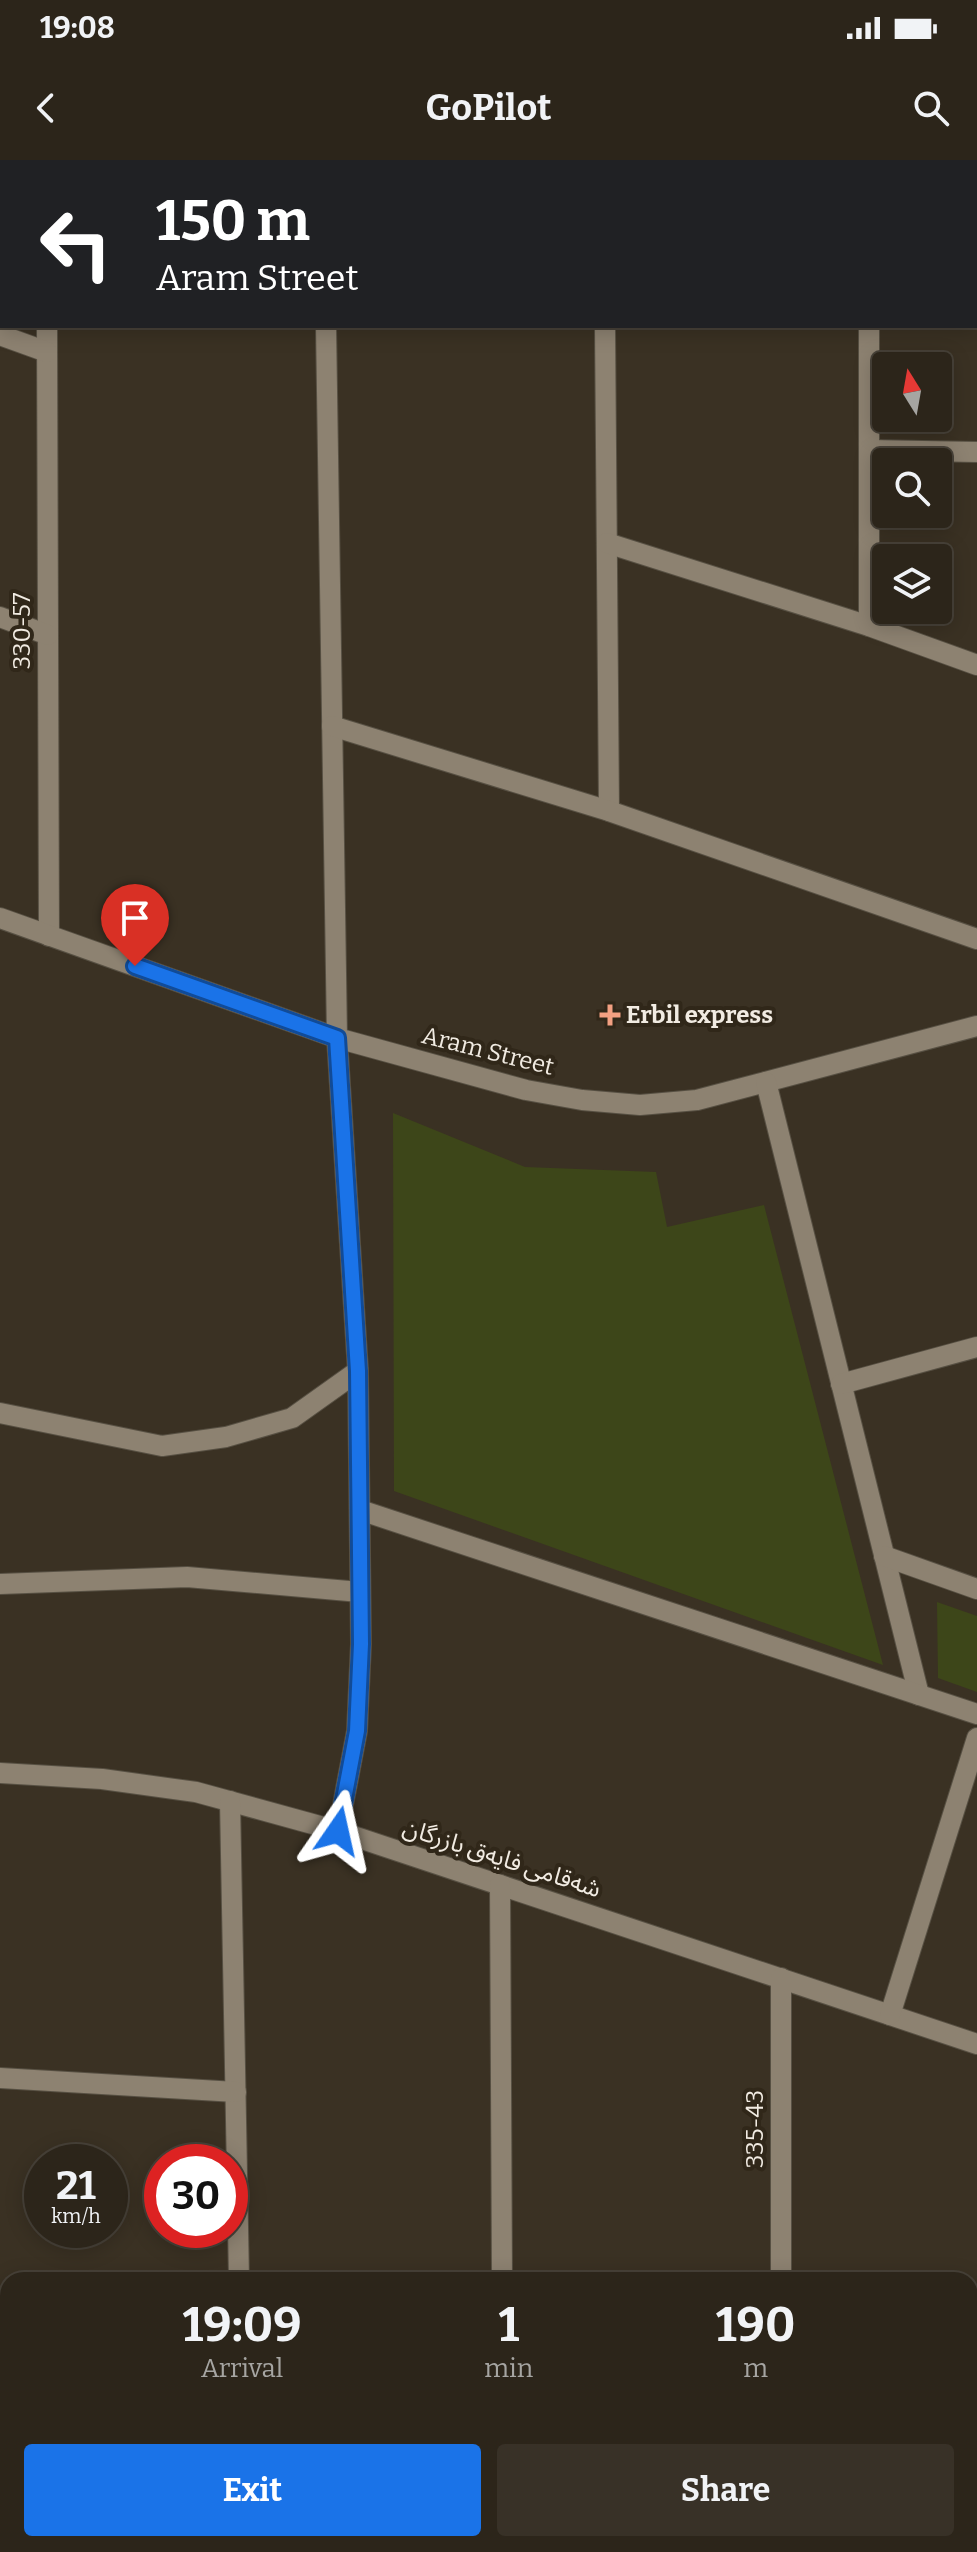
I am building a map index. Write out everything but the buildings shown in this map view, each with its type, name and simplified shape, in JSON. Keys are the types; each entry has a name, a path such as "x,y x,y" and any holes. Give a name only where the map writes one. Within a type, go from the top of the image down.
{"street":[{"name":"330-57","path":"47,328 49,936"},
{"path":"326,328 337,1038 358,1371 360,1510 361,1644 357,1731 338,1831"},
{"path":"605,328 609,811"},
{"path":"869,328 869,626"},
{"path":"0,335 47,352"},
{"path":"869,450 977,452"},
{"path":"607,543 869,626 977,665"},
{"path":"0,617 48,635"},
{"path":"332,726 609,811 977,939"},
{"name":"Aram Street","path":"0,918 337,1038 526,1090 582,1100 640,1105 697,1100 977,1026"},
{"path":"766,1082 919,1695"},
{"path":"841,1384 977,1347"},
{"path":"0,1413 162,1446 226,1437 292,1418 358,1371"},
{"path":"360,1510 977,1714"},
{"path":"884,1556 977,1589"},
{"path":"0,1584 187,1577 360,1592"},
{"path":"890,2015 977,1738"},
{"name":"شەقامی فایەق بازرگان","path":"0,1773 102,1779 196,1792 230,1801 338,1831 977,2044"},
{"path":"230,1801 239,2272"},
{"path":"500,1885 502,2272"},
{"name":"335-43","path":"781,1978 781,2272"},
{"path":"0,2078 236,2092"}],"green space":[{"path":"393,1113 525,1167 656,1172 667,1227 764,1205 883,1665 394,1491"},
{"path":"937,1602 977,1616 977,1692 938,1678"}],"place":[{"name":"Erbil express","path":"610,1015"}],"route":[{"path":"135,966 337,1038 358,1371 361,1644 357,1731 338,1831"}]}
